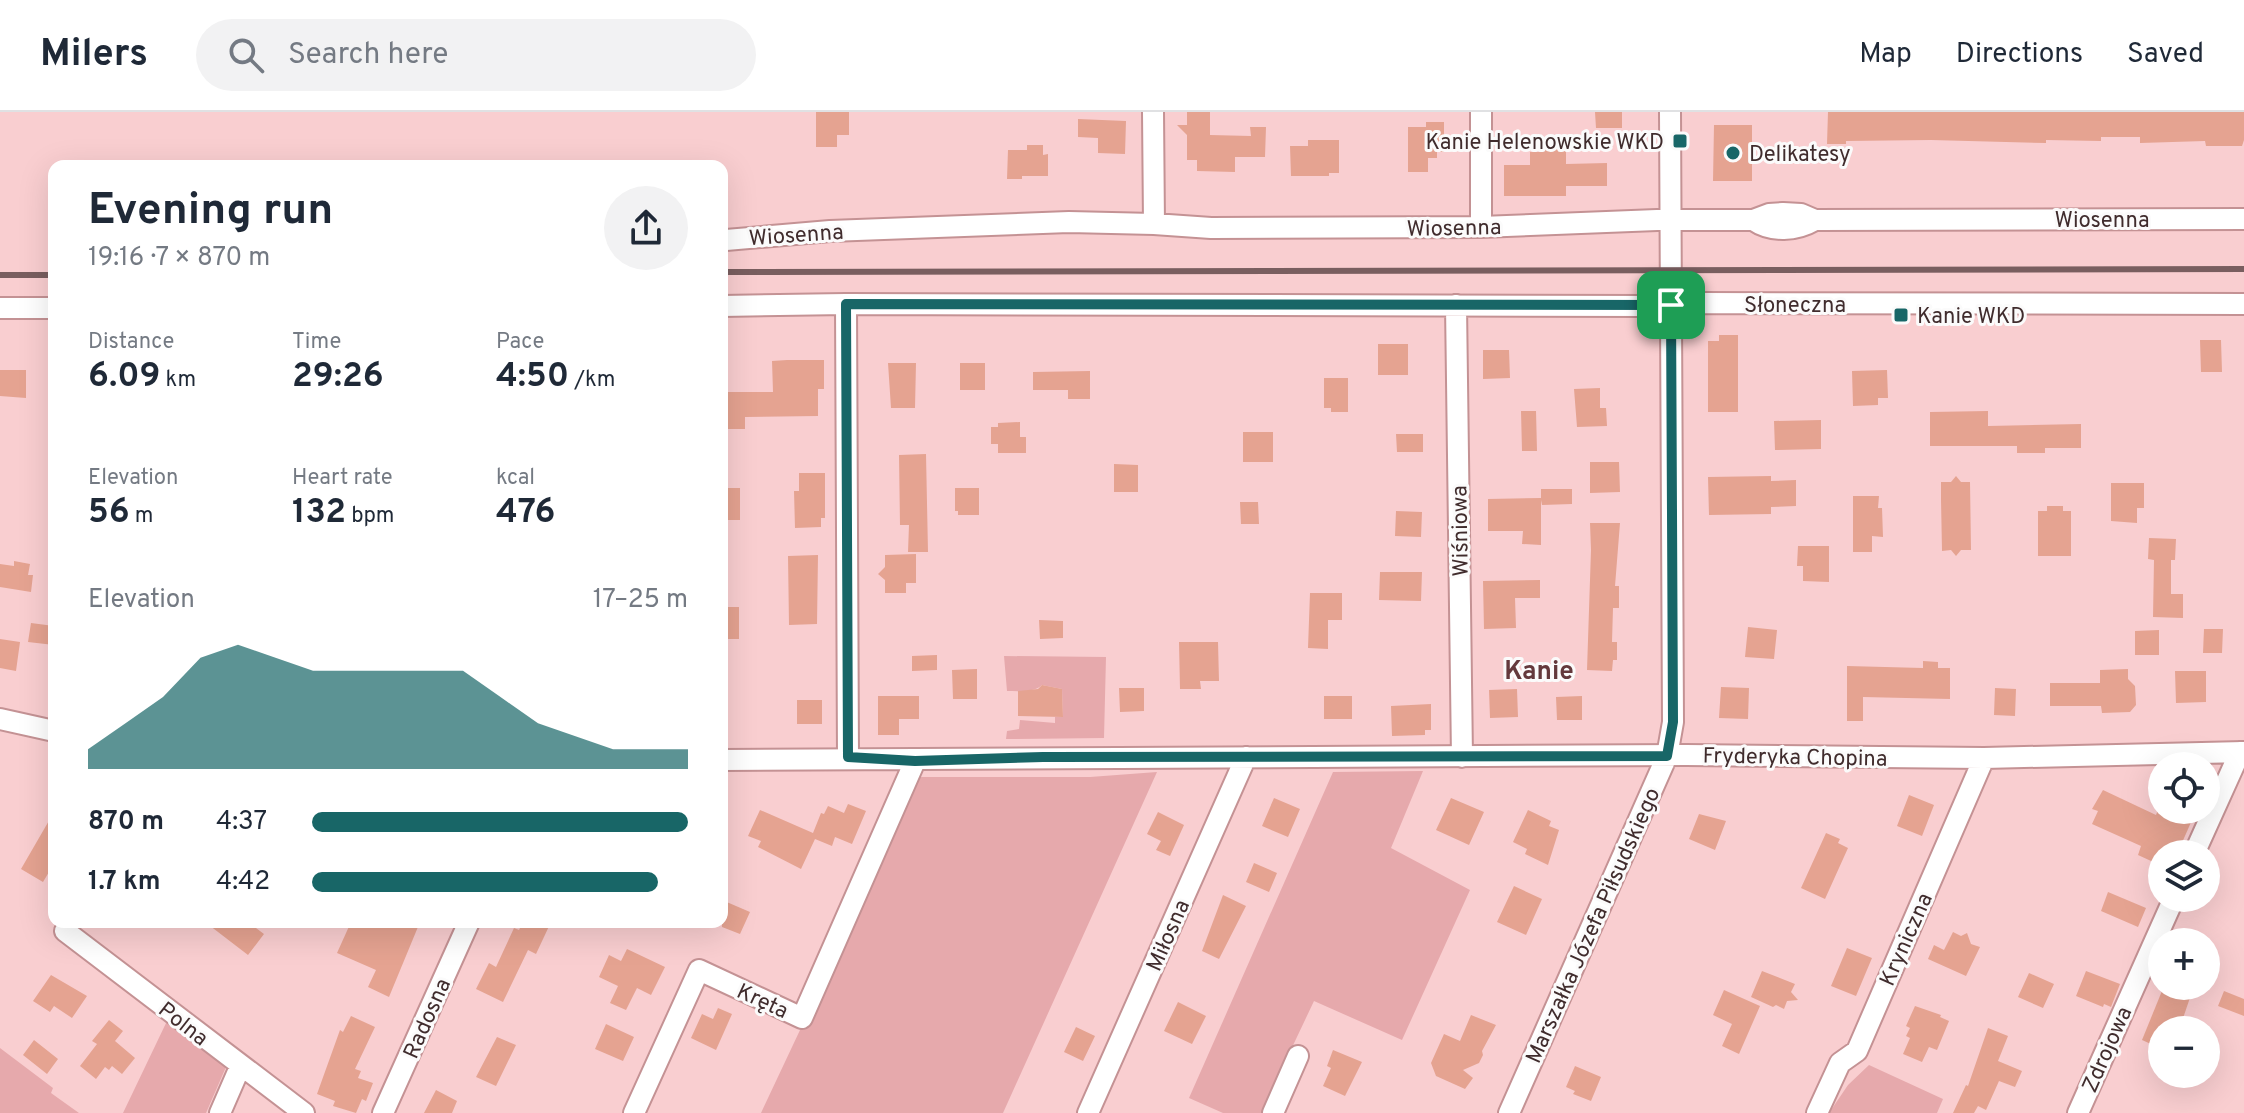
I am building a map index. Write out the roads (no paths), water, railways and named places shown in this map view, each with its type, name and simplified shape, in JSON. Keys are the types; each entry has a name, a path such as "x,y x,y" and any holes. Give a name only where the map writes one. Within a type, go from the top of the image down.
{"street":[{"path":"1153,112 1154,224"},
{"path":"1481,112 1481,227"},
{"name":"Marszałka Józefa Piłsudskiego","path":"1509,1113 1667,756 1673,722 1670,112"},
{"name":"Wiosenna","path":"728,240 878,229 1069,222 1211,228 1481,227 1753,220 1767,227 1787,229 1802,227 1815,220 2244,219"},
{"path":"846,304 848,757"},
{"name":"Słoneczna","path":"728,306 2244,304"},
{"name":"Wiśniowa","path":"1456,305 1462,757"},
{"path":"0,308 48,308"},
{"path":"0,719 48,730"},
{"path":"2201,840 2242,752"},
{"name":"Fryderyka Chopina","path":"728,760 848,757 915,761 1043,757 1984,758 2242,752"},
{"name":"Miłosna","path":"1088,1113 1246,757"},
{"name":"Kryniczna","path":"1817,1113 1840,1063 1857,1051 1984,758"},
{"name":"Kręta","path":"634,1113 699,970 802,1018 915,761"},
{"name":"Zdrojowa","path":"2078,1113 2168,912"},
{"name":"Radosna","path":"383,1113 466,928"},
{"name":"Polna","path":"65,931 304,1113"},
{"path":"1273,1113 1298,1056"},
{"path":"220,1113 240,1067"}],"railway":[{"path":"728,272 2244,269"},
{"path":"0,275 48,275"}],"place":[{"name":"Kanie Helenowskie WKD","path":"1680,141"},
{"name":"Delikatesy","path":"1733,153"},
{"name":"Kanie WKD","path":"1901,315"}],"district":[{"name":"Kanie","path":"1539,670"}]}
